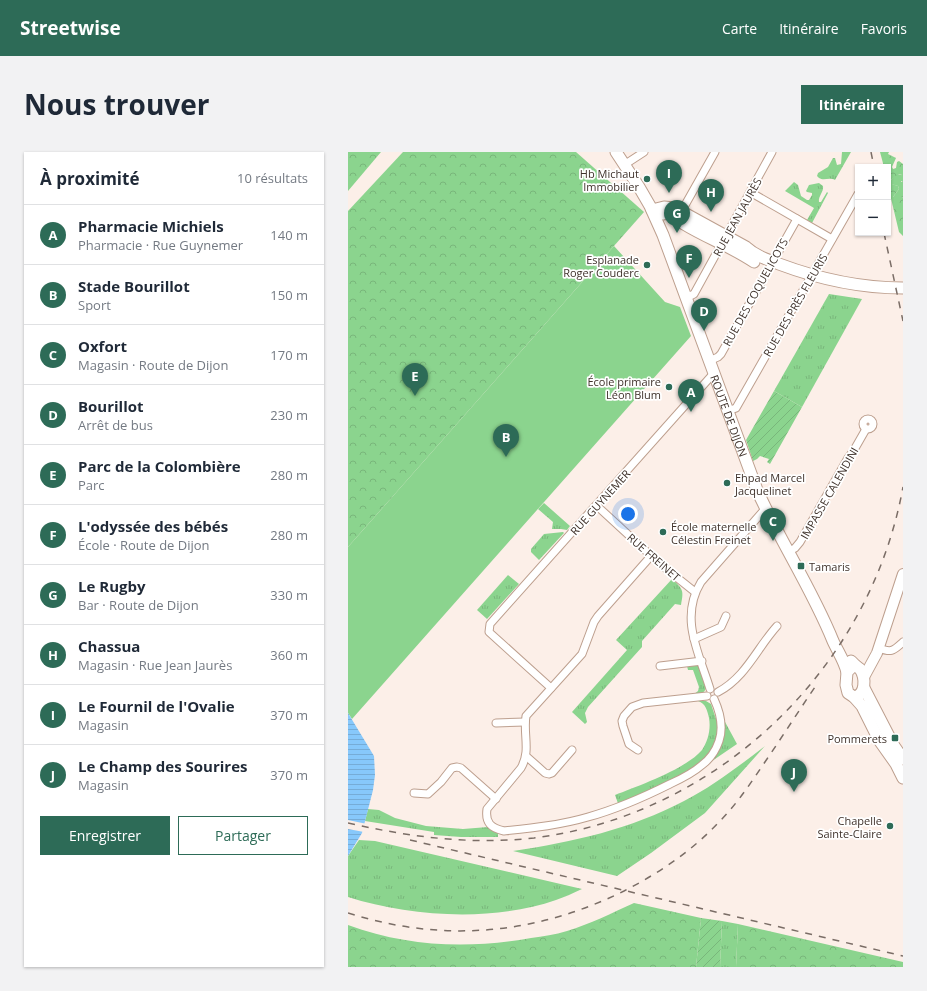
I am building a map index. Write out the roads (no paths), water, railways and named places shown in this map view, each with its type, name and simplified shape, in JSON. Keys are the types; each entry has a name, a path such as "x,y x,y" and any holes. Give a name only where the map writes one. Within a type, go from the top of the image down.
{"main road":[{"name":"ROUTE DE DIJON","path":"616,152 639,186 653,214 714,373 748,470 765,509 829,630 839,640 853,668 862,672 864,683"},
{"path":"653,214 666,213 680,215 683,223 724,240 755,262 771,265 850,292 881,295 903,295"},
{"path":"810,279 860,286 903,288"},
{"path":"854,697 862,694 864,683 878,648 903,574"},
{"path":"873,660 853,668 847,690 850,695 854,697 862,706 879,740 901,764"},
{"path":"864,683 901,764 903,778"}],"street":[{"path":"624,165 644,152"},
{"path":"680,215 714,152"},
{"name":"RUE JEAN JAURÈS","path":"686,298 694,294 772,152"},
{"path":"750,192 832,239"},
{"name":"RUE DES PRÈS FLEURIS","path":"728,411 736,408 855,199"},
{"name":"RUE DES COQUELICOTS","path":"709,361 718,358 721,354 797,219"},
{"name":"RUE GUYNEMER","path":"551,688 489,632 490,624 597,506 714,373"},
{"name":"IMPASSE CALENDINI","path":"788,552 795,548 800,542 866,429"},
{"name":"RUE FREINET","path":"597,506 652,556 695,592"},
{"path":"707,696 710,688 694,639 690,621 695,592 701,582 765,509"},
{"path":"652,556 598,616 594,622 582,654 526,716 526,756 522,768 487,809 486,816 488,821 495,829 504,832 588,818 641,798 685,776 707,761 720,740 722,723 714,699"},
{"path":"694,639 721,627 726,616"},
{"path":"714,699 718,696 718,692 726,688 749,665 767,637 777,626"},
{"path":"878,648 892,651 903,642"},
{"path":"660,666 702,662"},
{"path":"710,688 714,688 718,692"},
{"path":"638,750 630,744 622,721 624,716 632,707 643,703 707,696 709,699 714,699"},
{"path":"496,723 525,722"},
{"path":"526,756 545,773 549,774 552,773 572,750"},
{"path":"414,793 428,794 441,782 452,768 457,767 461,768 496,798"}],"water":[{"path":"348,713 374,756 375,775 373,790 362,833 348,856"}],"railway":[{"path":"871,152 873,164"},
{"path":"885,236 903,321"},
{"path":"348,823 417,836 463,840 487,841 534,838 601,824 665,799 723,765 775,722 820,672 857,615 885,553 903,487"},
{"path":"348,913 383,922 419,928 454,931 488,930 523,925 557,917 590,906 624,891 650,877 674,861 709,833 726,815 739,800 817,684"},
{"path":"410,840 903,956"}],"place":[{"name":"Hb Michaut Immobilier","path":"647,179"},
{"name":"Le Fournil de l'Ovalie","path":"669,193"},
{"name":"Chassua","path":"711,212"},
{"name":"Le Rugby","path":"677,233"},
{"name":"Esplanade Roger Couderc","path":"647,265"},
{"name":"L'odyssée des bébés","path":"689,278"},
{"name":"Bourillot","path":"704,331"},
{"name":"École primaire Léon Blum","path":"669,387"},
{"name":"Parc de la Colombière","path":"415,396"},
{"name":"Pharmacie Michiels","path":"691,412"},
{"name":"Stade Bourillot","path":"506,457"},
{"name":"Ehpad Marcel Jacquelinet","path":"727,483"},
{"name":"École maternelle Célestin Freinet","path":"663,532"},
{"name":"Oxfort","path":"773,541"},
{"name":"Tamaris","path":"801,566"},
{"name":"Pommerets","path":"895,738"},
{"name":"Le Champ des Sourires","path":"794,792"},
{"name":"Chapelle Sainte-Claire","path":"890,826"}]}
